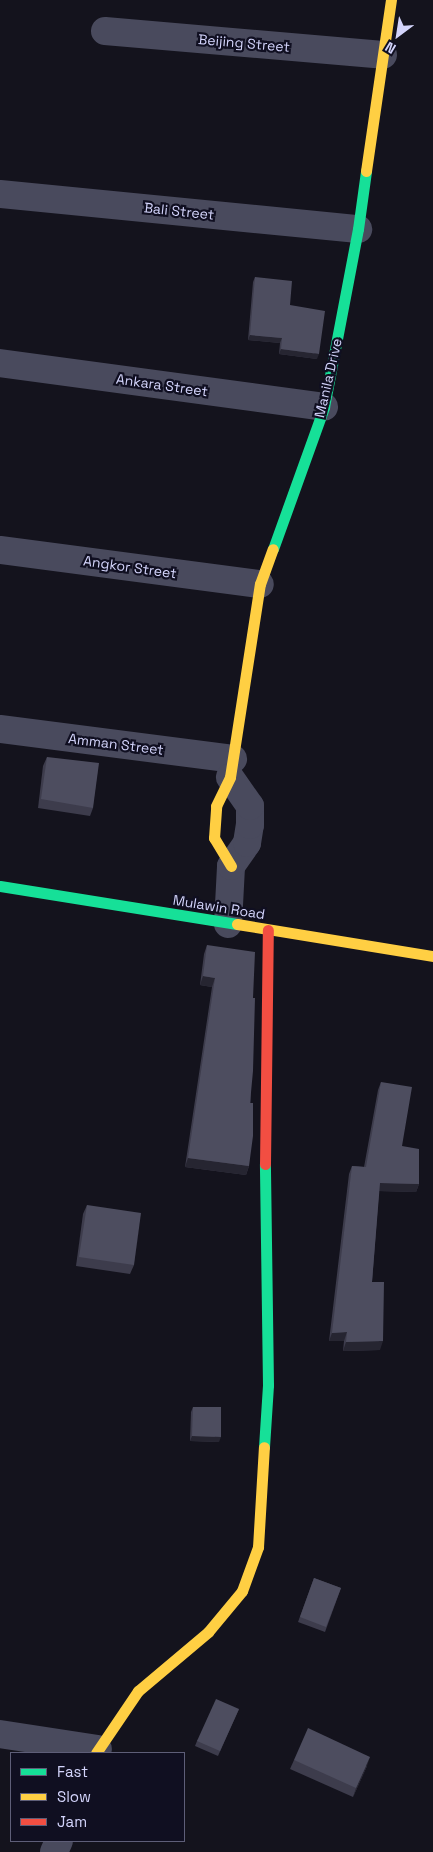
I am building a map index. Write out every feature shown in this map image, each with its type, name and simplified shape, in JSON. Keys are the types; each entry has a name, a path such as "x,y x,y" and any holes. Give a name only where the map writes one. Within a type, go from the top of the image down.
{"street":[{"name":"Manila Drive","path":"232,768 260,584 324,407 358,228 391,0"},
{"name":"Beijing Street","path":"105,31 383,55"},
{"name":"Bali Street","path":"0,194 358,228"},
{"name":"Ankara Street","path":"0,363 324,407"},
{"name":"Angkor Street","path":"0,550 260,584"},
{"name":"Amman Street","path":"0,730 232,768"},
{"path":"228,924 231,866 248,843 250,806 232,768"},
{"name":"Mulawin Road","path":"0,886 433,956"},
{"path":"0,1734 97,1751 138,1692 208,1632 242,1591 258,1547 268,1385 265,1135 268,930"}],"building":[{"path":"255,277 292,281 290,305 325,311 319,354 281,349 282,338 250,335"},
{"path":"47,757 99,763 93,808 41,799"},
{"path":"207,945 255,952 253,1071 250,1103 253,1103 253,1136 249,1166 188,1158 215,978 203,976"},
{"path":"381,1082 412,1087 402,1146 419,1149 419,1184 380,1183 372,1282 384,1282 383,1341 346,1342 347,1332 332,1333 352,1166 366,1167"},
{"path":"87,1205 141,1213 134,1265 79,1257"},
{"path":"193,1407 221,1407 221,1437 192,1436"},
{"path":"314,1578 341,1588 326,1627 300,1617"},
{"path":"216,1699 239,1709 220,1751 197,1741"},
{"path":"308,1728 370,1757 356,1788 294,1760"}],"traffic: fast":[{"path":"273,549 324,407 358,229 366,171"},
{"path":"0,886 237,924"},
{"path":"264,1447 268,1385 265,1164"}],"traffic: slow":[{"path":"366,171 391,0"},
{"path":"231,866 214,838 216,806 230,777 260,584 273,549"},
{"path":"237,924 433,956"},
{"path":"97,1752 138,1691 208,1632 242,1591 258,1547 264,1447"}],"traffic: jam":[{"path":"265,1164 268,930"}]}
